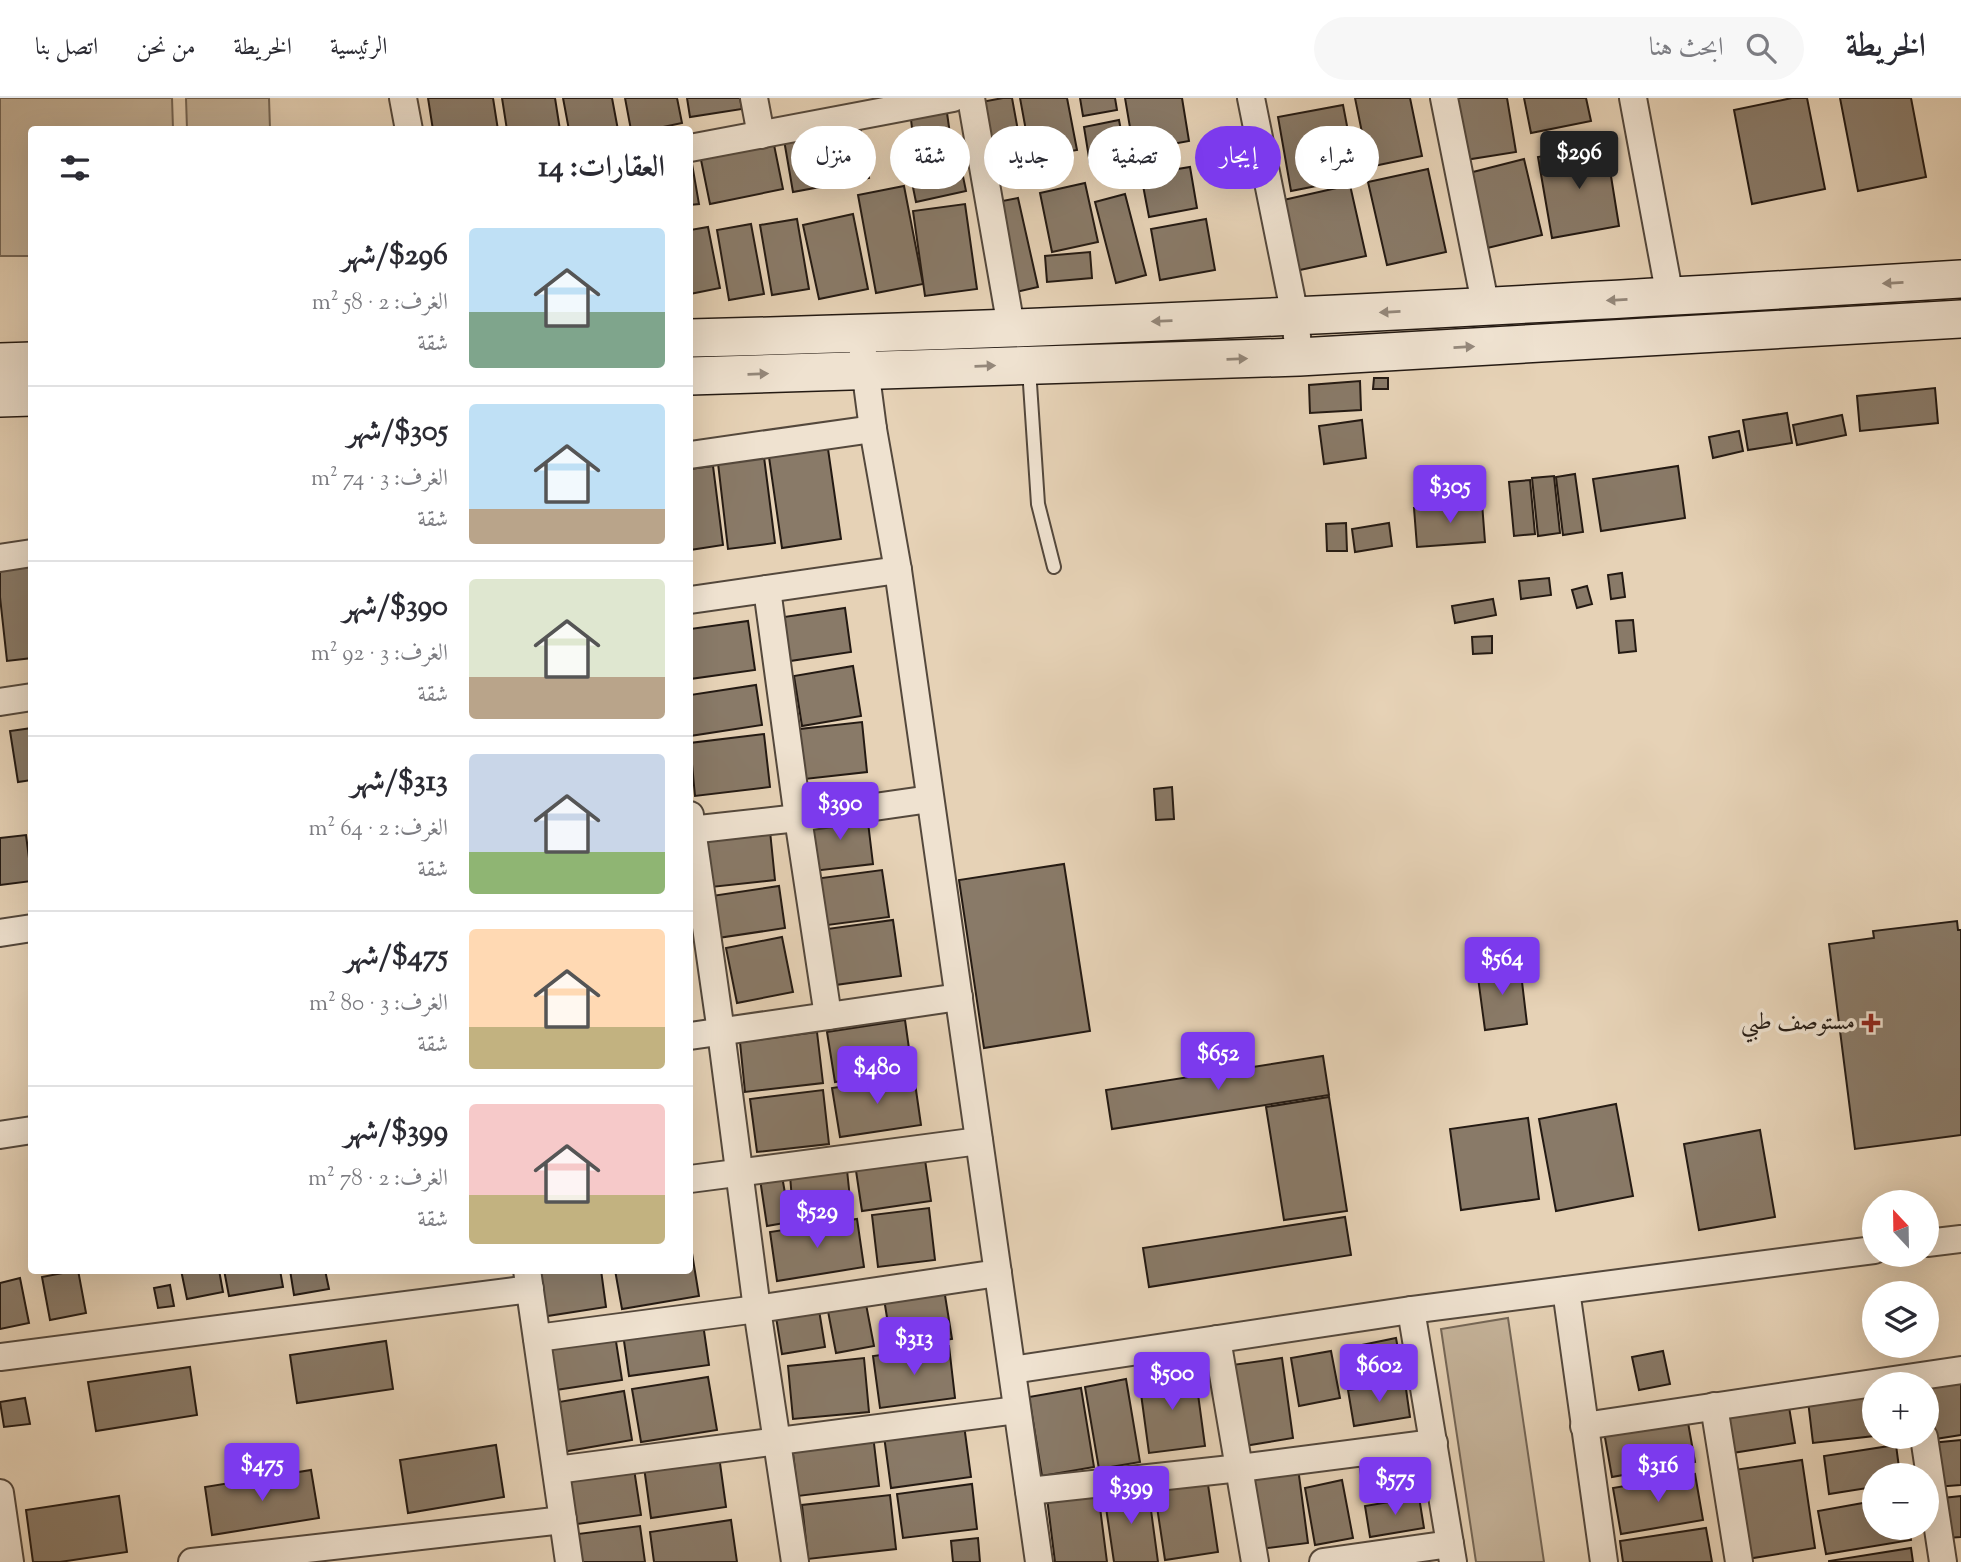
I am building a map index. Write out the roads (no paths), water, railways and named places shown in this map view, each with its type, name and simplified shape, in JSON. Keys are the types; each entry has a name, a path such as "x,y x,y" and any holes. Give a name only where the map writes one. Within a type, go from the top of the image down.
{"main road":[{"path":"693,338 860,334 1486,308 1961,279"},
{"path":"693,376 1299,357 1961,319"},
{"path":"0,362 28,361"},
{"path":"0,398 28,397"}],"street":[{"path":"403,98 408,126"},
{"path":"754,98 761,135"},
{"path":"693,147 953,98"},
{"path":"971,98 1011,327"},
{"path":"1444,98 1486,308"},
{"path":"1633,98 1670,297"},
{"path":"1256,99 1295,316 1299,357"},
{"path":"860,334 873,429 898,570 1039,1562"},
{"path":"693,455 873,429"},
{"path":"0,558 28,554"},
{"path":"693,600 898,570"},
{"path":"767,589 828,1016"},
{"path":"0,702 28,698"},
{"path":"693,825 798,818 930,799"},
{"path":"693,845 795,1562"},
{"path":"0,933 28,929"},
{"path":"693,1036 958,997"},
{"path":"0,1135 28,1131"},
{"path":"693,1179 979,1142"},
{"path":"1939,1242 1961,1239"},
{"path":"1012,1370 1410,1310 1862,1252"},
{"path":"537,1338 998,1273"},
{"path":"0,1357 529,1280 569,1562"},
{"path":"1566,1290 1604,1562"},
{"path":"1323,1562 1452,1553 1410,1310"},
{"path":"1217,1339 1255,1562"},
{"path":"1939,1375 1961,1370"},
{"path":"1584,1426 1862,1387"},
{"path":"1714,1406 1739,1562"},
{"path":"556,1470 1017,1410"},
{"path":"1029,1491 1434,1443"},
{"path":"1926,1449 1943,1562"},
{"path":"0,1493 10,1562"},
{"path":"192,1562 563,1520"}],"lane":[{"path":"1029,365 1038,504 1054,567"}],"place":[{"name":"مستوصف طبي","path":"1871,1023"}]}
